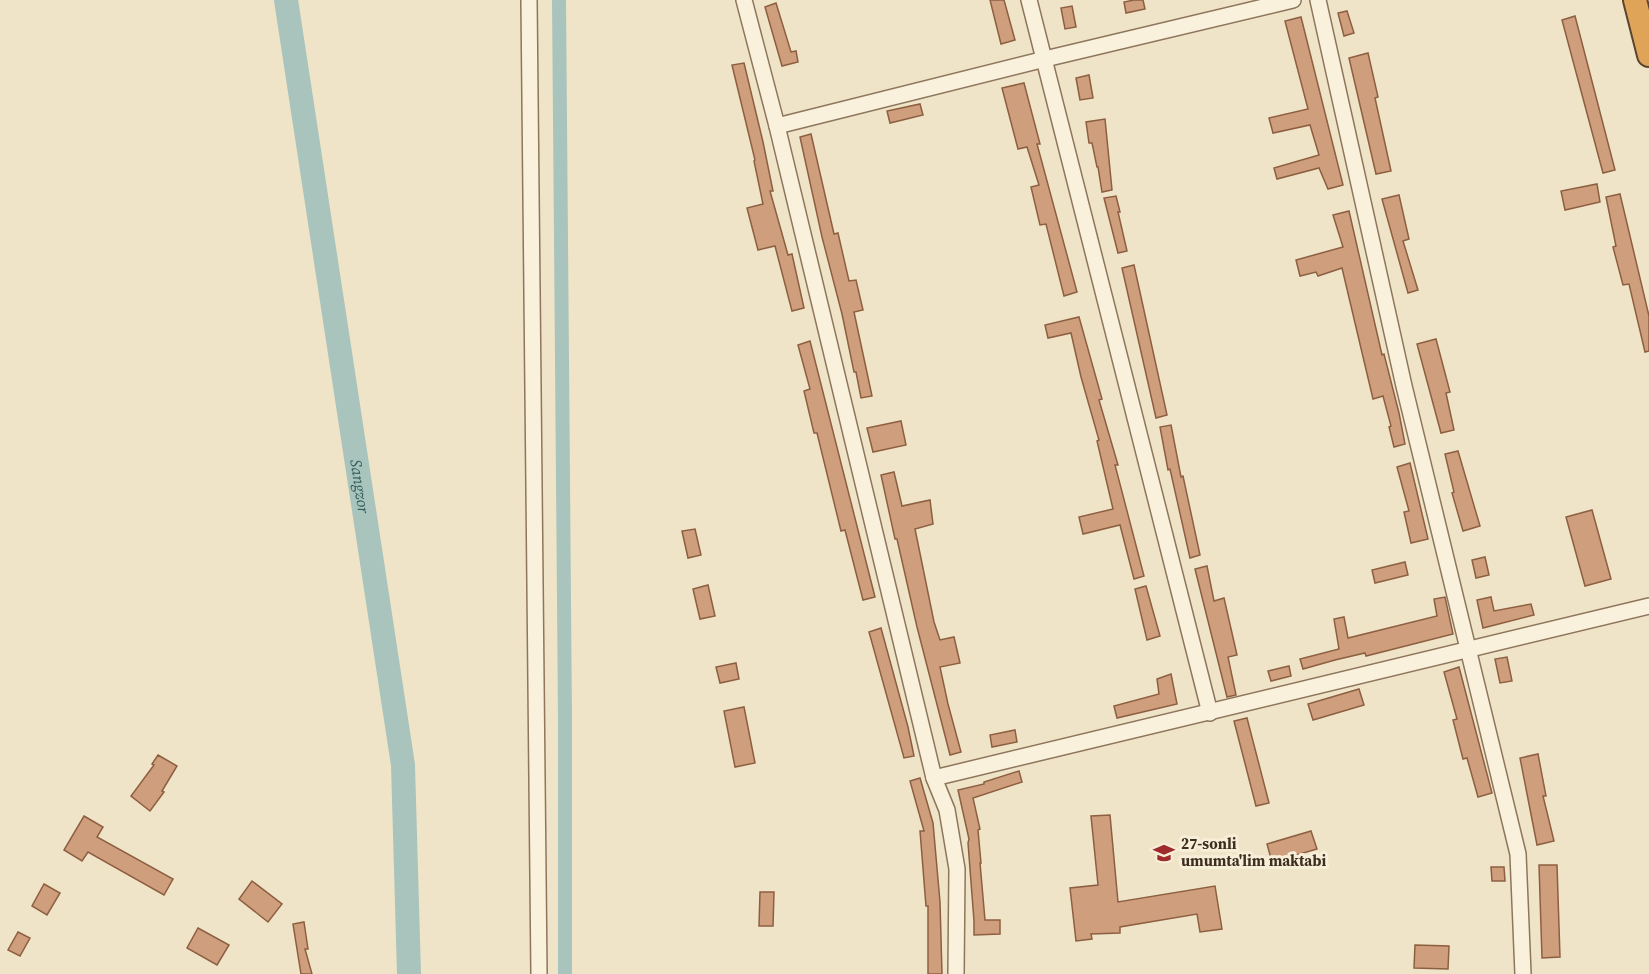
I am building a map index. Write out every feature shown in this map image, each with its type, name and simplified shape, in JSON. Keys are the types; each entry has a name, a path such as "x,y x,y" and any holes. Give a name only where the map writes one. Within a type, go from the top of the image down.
{"highway":[{"path":"1635,0 1649,55"}],"street":[{"path":"529,0 539,974"},
{"path":"744,0 777,126 934,778 947,810 957,869 956,974"},
{"path":"1029,0 1210,713"},
{"path":"777,126 1293,0"},
{"path":"1318,0 1404,387 1518,855 1523,974"},
{"path":"934,778 1649,606"}],"building":[{"path":"990,0 1004,0 1015,40 1001,44"},
{"path":"1143,0 1145,9 1126,13 1124,2"},
{"path":"776,3 791,52 796,51 798,62 782,66 765,7"},
{"path":"1072,6 1076,27 1065,29 1061,8"},
{"path":"1347,11 1354,33 1344,36 1338,13"},
{"path":"1575,16 1615,170 1603,173 1562,20"},
{"path":"1301,17 1343,185 1328,189 1319,168 1277,179 1274,168 1319,155 1310,125 1273,133 1269,118 1308,109 1285,21"},
{"path":"1368,53 1391,171 1376,174 1349,58"},
{"path":"744,63 773,191 770,191 788,255 792,254 804,308 792,311 775,246 758,250 747,208 763,204 732,65"},
{"path":"1089,75 1093,98 1080,100 1076,78"},
{"path":"1024,83 1040,144 1037,144 1077,292 1064,296 1046,224 1040,225 1031,187 1039,185 1027,147 1018,149 1002,88"},
{"path":"920,104 923,115 890,123 887,111"},
{"path":"1105,119 1112,190 1102,192 1086,122"},
{"path":"811,134 834,234 838,233 849,281 856,280 863,310 854,312 872,396 861,398 822,237 800,137"},
{"path":"1597,184 1600,202 1565,210 1561,191"},
{"path":"1620,194 1649,316 1649,351 1645,352 1629,284 1623,285 1613,247 1616,246 1606,197"},
{"path":"1399,195 1409,239 1403,241 1418,290 1408,293 1382,199"},
{"path":"1116,196 1127,251 1118,253 1104,198"},
{"path":"1349,211 1405,444 1394,447 1383,396 1373,399 1342,268 1318,276 1316,272 1300,276 1296,260 1343,247 1333,215"},
{"path":"1134,265 1167,415 1156,418 1122,268"},
{"path":"1079,317 1102,399 1099,400 1118,465 1115,465 1144,576 1134,579 1120,525 1083,534 1079,517 1113,509 1097,441 1099,440 1071,333 1048,338 1045,325"},
{"path":"1436,339 1450,392 1446,393 1454,430 1441,433 1417,344"},
{"path":"810,341 875,597 863,600 845,530 841,531 817,433 814,433 804,391 810,389 798,345"},
{"path":"901,421 906,445 873,452 867,428"},
{"path":"1171,425 1200,555 1190,558 1170,469 1168,470 1160,427"},
{"path":"1458,451 1480,526 1463,531 1452,493 1454,492 1445,454"},
{"path":"1410,463 1428,539 1411,543 1404,512 1409,511 1397,467"},
{"path":"894,472 902,506 930,500 933,524 915,529 934,622 940,640 954,637 960,663 940,667 961,752 950,755 881,475"},
{"path":"1592,510 1611,579 1585,586 1566,517"},
{"path":"695,529 701,555 688,558 682,531"},
{"path":"1485,557 1489,575 1476,578 1472,560"},
{"path":"1405,562 1408,575 1375,583 1372,570"},
{"path":"1207,566 1214,601 1224,598 1237,655 1228,657 1236,695 1227,697 1195,569"},
{"path":"708,585 715,616 700,619 693,589"},
{"path":"1146,586 1160,636 1147,640 1135,589"},
{"path":"1445,597 1453,634 1303,669 1300,659 1339,649 1334,619 1344,617 1348,638 1437,616 1434,599"},
{"path":"1491,597 1494,611 1531,604 1534,615 1483,628 1477,600"},
{"path":"881,628 914,756 904,758 869,632"},
{"path":"1507,657 1512,681 1500,683 1495,659"},
{"path":"736,663 739,679 720,683 716,667"},
{"path":"1289,666 1291,676 1271,681 1268,671"},
{"path":"1459,667 1492,793 1478,797 1467,758 1463,759 1453,720 1457,719 1444,672"},
{"path":"1171,674 1177,704 1117,718 1114,706 1159,694 1157,679"},
{"path":"1359,689 1364,705 1313,720 1308,704"},
{"path":"744,707 755,763 735,767 724,711"},
{"path":"1247,718 1269,803 1256,806 1234,721"},
{"path":"1015,730 1017,742 992,747 990,735"},
{"path":"1538,754 1546,796 1543,796 1554,841 1537,845 1520,758"},
{"path":"158,755 177,766 162,791 164,792 150,811 131,796 154,765 152,764"},
{"path":"1019,771 1022,782 973,798 980,829 978,830 985,920 1000,920 1000,934 974,935 969,839 958,790 984,784 984,782"},
{"path":"920,778 933,823 940,902 942,974 928,974 928,906 926,906 920,831 924,831 910,781"},
{"path":"1110,815 1118,902 1215,886 1222,929 1200,932 1197,914 1120,927 1120,933 1091,934 1092,939 1076,941 1070,888 1098,885 1091,816"},
{"path":"84,816 103,827 97,837 173,879 164,895 88,852 82,861 64,850"},
{"path":"1311,831 1317,849 1272,862 1267,844"},
{"path":"1539,865 1557,865 1560,957 1542,958"},
{"path":"1491,867 1504,867 1505,881 1492,881"},
{"path":"252,881 282,904 268,922 239,899"},
{"path":"44,884 60,893 47,915 32,906"},
{"path":"760,892 774,892 773,926 759,926"},
{"path":"304,922 308,949 305,949 312,974 301,974 293,924"},
{"path":"198,928 229,945 217,965 187,948"},
{"path":"18,932 30,938 20,956 8,950"},
{"path":"1415,945 1449,946 1448,969 1414,968"}],"waterway":[{"name":"Sangzor","path":"286,0 403,765 409,974"},
{"path":"559,0 565,974"}],"place":[{"name":"27-sonli umumta'lim maktabi","path":"1164,853"}]}
